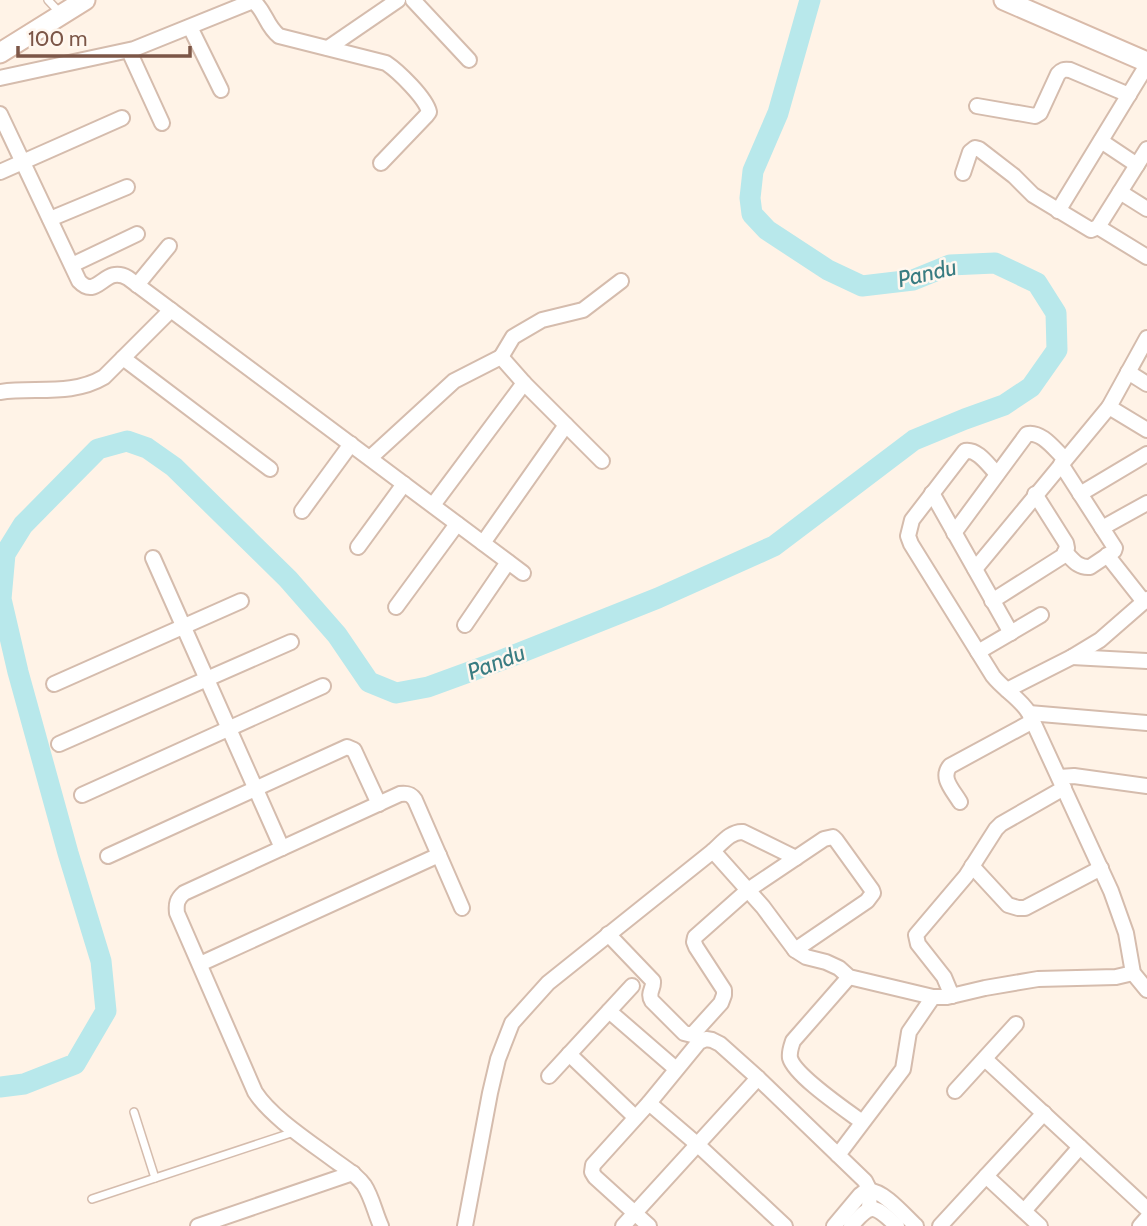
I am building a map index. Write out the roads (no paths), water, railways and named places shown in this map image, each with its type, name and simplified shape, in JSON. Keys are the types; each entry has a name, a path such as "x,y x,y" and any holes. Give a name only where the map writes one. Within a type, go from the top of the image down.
{"street":[{"path":"0,53 55,7 85,0"},
{"path":"328,48 398,0"},
{"path":"414,0 469,60"},
{"path":"1004,0 1147,64 1058,211"},
{"path":"0,78 129,51 253,1 259,6 270,28 279,36 386,63 429,108 426,116 381,163"},
{"path":"190,27 221,90"},
{"path":"129,51 162,123"},
{"path":"977,106 1035,116 1043,108 1058,74 1065,69 1129,95"},
{"path":"0,114 84,287 90,288 109,276 121,274 523,573"},
{"path":"0,172 122,118"},
{"path":"1101,141 1137,165"},
{"path":"963,173 970,152 975,148 1014,176 1032,195 1091,230 1098,227 1147,149"},
{"path":"50,219 127,187"},
{"path":"1120,192 1147,209"},
{"path":"1098,227 1147,257"},
{"path":"72,265 137,234"},
{"path":"137,285 169,246"},
{"path":"370,458 454,381 501,357 518,334 542,320 583,310 621,281"},
{"path":"0,392 68,389 104,377 171,310"},
{"path":"975,569 1109,407 1147,338"},
{"path":"501,357 602,461"},
{"path":"122,358 270,469"},
{"path":"1128,373 1147,384"},
{"path":"433,505 524,383"},
{"path":"1109,407 1147,430"},
{"path":"483,543 566,425"},
{"path":"954,533 1027,434 1034,433 1041,436 1063,461 1080,494 1115,548 1087,568 1078,565 1065,552"},
{"path":"302,511 351,444"},
{"path":"997,474 975,452 965,451 912,520 908,536 999,685 1024,705 1031,717 1111,891 1126,933 1133,973 1147,990"},
{"path":"1080,494 1147,454"},
{"path":"358,547 404,484"},
{"path":"932,493 1010,633"},
{"path":"992,601 1065,552 1066,543 1035,494"},
{"path":"1102,528 1147,503"},
{"path":"396,607 457,524"},
{"path":"1007,690 1100,640 1145,600 1107,555"},
{"path":"153,558 282,848"},
{"path":"465,625 508,562"},
{"path":"54,684 241,601"},
{"path":"978,652 1041,615"},
{"path":"59,744 290,642"},
{"path":"1072,656 1147,662"},
{"path":"82,795 323,687"},
{"path":"960,802 946,778 947,769 1031,717 1147,723"},
{"path":"108,856 347,747 354,750 379,804"},
{"path":"952,996 944,977 918,944 915,936 958,885 1001,824 1074,776 1147,786"},
{"path":"381,1226 369,1195 353,1173 296,1131 261,1101 255,1092 177,914 178,898 282,848 407,793 412,796 462,908"},
{"path":"465,1226 490,1093 498,1059 512,1023 548,983 730,836 739,831 743,832 796,858"},
{"path":"608,934 653,981 650,992 652,1001 684,1033 695,1034 721,1003 724,990 696,947 695,937 748,890 824,839 833,837 873,893 867,901 795,950"},
{"path":"713,851 763,906 795,950 806,957 833,965 849,977 933,997 952,996 1038,979 1116,977 1133,973"},
{"path":"200,964 439,855"},
{"path":"972,866 1008,905 1018,908 1024,908 1101,868"},
{"path":"849,977 793,1041 790,1058 802,1075 862,1122"},
{"path":"549,1076 632,986"},
{"path":"838,1155 903,1069 909,1031 933,997"},
{"path":"609,1011 676,1069"},
{"path":"955,1091 1016,1024"},
{"path":"649,1226 595,1177 592,1172 593,1165 699,1042 706,1039 720,1044 865,1181 870,1191 869,1208"},
{"path":"569,1054 635,1117"},
{"path":"985,1059 1147,1209"},
{"path":"623,1226 758,1078"},
{"path":"649,1103 785,1226"},
{"path":"940,1226 1044,1114"},
{"path":"1024,1211 1080,1147"},
{"path":"198,1226 353,1173"},
{"path":"986,1176 1041,1226"},
{"path":"834,1226 860,1195 870,1191 880,1193 916,1226"},
{"path":"851,1226 869,1208 881,1212 897,1226"},
{"path":"1140,1226 1147,1218"}],"lane":[{"path":"134,1112 155,1178"},
{"path":"92,1199 296,1131"}],"waterway":[{"name":"Pandu","path":"0,1087 24,1084 75,1064 106,1011 101,961 68,853 18,672 1,599 5,554 23,525 98,449 127,441 147,448 174,467 288,579 337,635 369,682 396,693 428,687 502,660 658,598 774,546 914,440 1004,405 1031,387 1057,350 1056,313 1037,283 995,263 950,265 913,280 862,286 828,270 767,230 752,214 750,198 753,171 778,113 810,0"}]}
